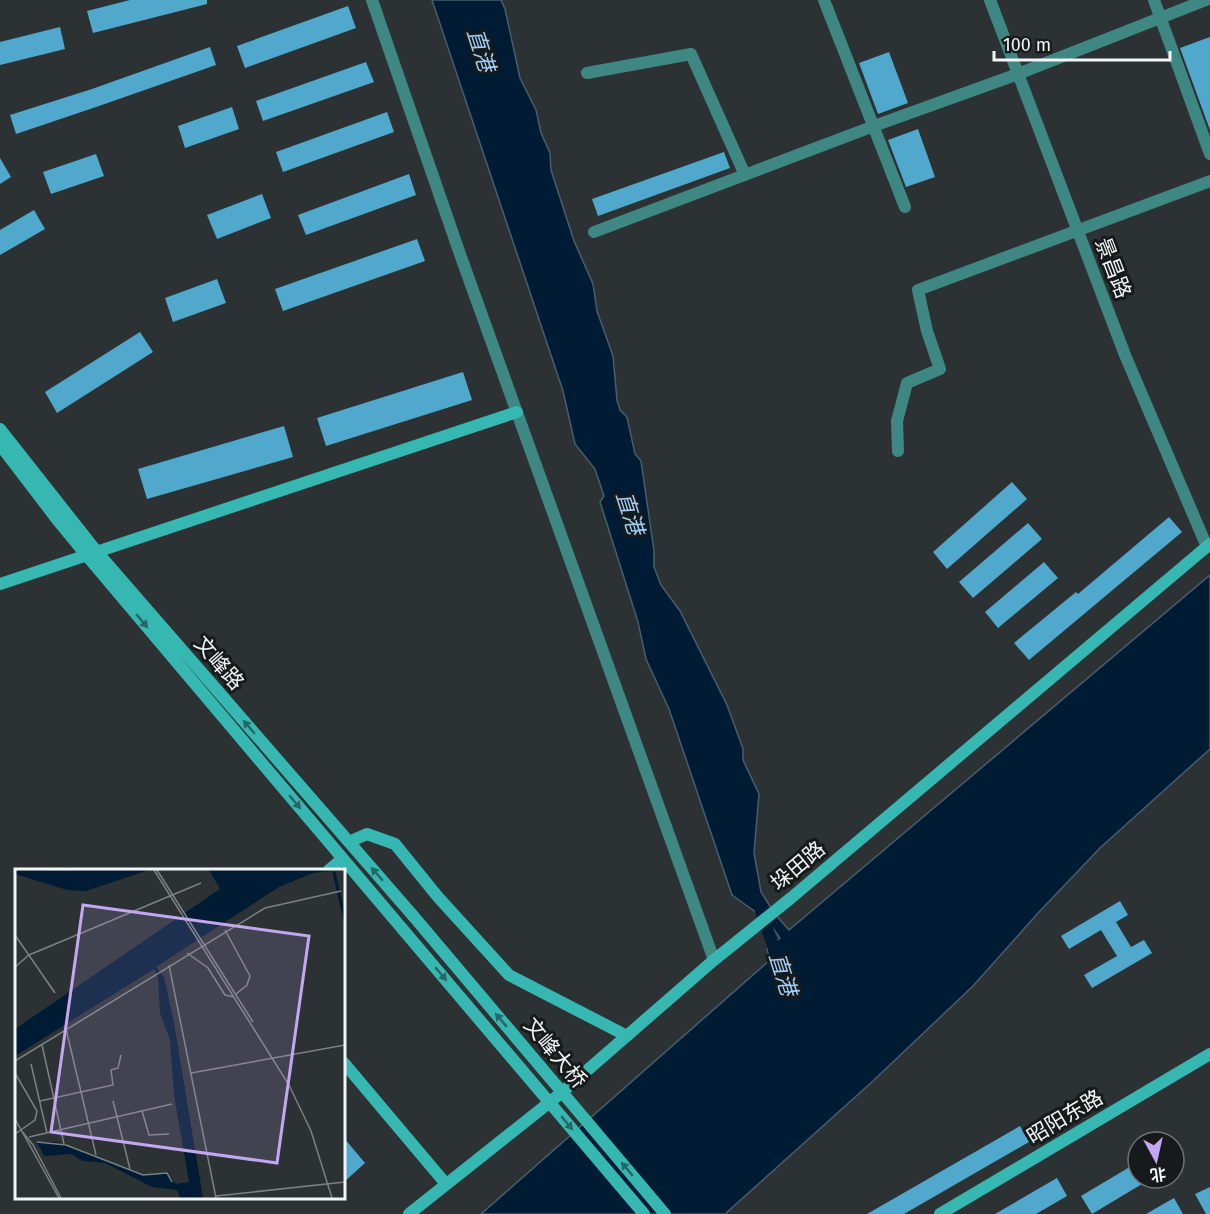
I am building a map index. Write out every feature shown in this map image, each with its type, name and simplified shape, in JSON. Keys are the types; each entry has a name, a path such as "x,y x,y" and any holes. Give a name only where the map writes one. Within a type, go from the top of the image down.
{"street":[{"path":"372,0 714,960"},
{"path":"824,0 905,207"},
{"name":"景昌路","path":"990,0 1125,355 1208,546"},
{"path":"1154,0 1210,154"},
{"path":"594,232 1018,74 1206,0"},
{"path":"587,73 691,54 745,175"},
{"path":"898,451 897,421 907,383 940,369 927,331 918,290 1210,182"},
{"path":"0,584 517,412"},
{"name":"文峰路","path":"0,429 92,554 342,859 403,929"},
{"name":"文峰路","path":"0,445 59,522 92,554 416,918"},
{"name":"垛田路","path":"409,1214 560,1094 714,960 1208,546"},
{"path":"349,842 367,834 395,844 438,897 509,975 627,1036"},
{"path":"330,869 342,859"},
{"name":"文峰大桥","path":"416,918 664,1214"},
{"name":"文峰大桥","path":"403,929 644,1214"},
{"name":"昭阳东路","path":"940,1214 1210,1054"},
{"path":"345,1064 446,1184"}],"water":[{"path":"432,0 501,0 505,9 520,78 536,110 541,133 550,153 551,170 574,241 593,284 597,311 613,356 617,400 620,410 627,417 635,454 641,461 654,551 654,567 661,585 680,611 727,705 743,749 743,760 759,794 754,853 761,892 789,930 1210,575 1210,749 1100,848 973,986 873,1081 725,1214 481,1214 770,960 767,949 780,938 767,920 732,895 669,709 646,659 638,622 600,502 604,496 595,469 575,444 563,391"}],"building":[{"path":"130,0 207,0 207,4 93,33 87,11"},
{"path":"348,6 356,28 245,68 237,46"},
{"path":"60,27 65,49 0,65 0,42"},
{"path":"1210,37 1210,130 1180,48"},
{"path":"210,47 216,65 16,134 10,115"},
{"path":"889,52 908,103 878,114 859,63"},
{"path":"366,62 374,82 263,121 256,101"},
{"path":"232,107 239,129 185,148 178,126"},
{"path":"387,112 394,132 283,172 276,152"},
{"path":"918,129 935,177 906,187 888,140"},
{"path":"724,152 730,168 598,216 592,199"},
{"path":"96,154 104,176 51,194 43,172"},
{"path":"0,158 11,177 0,184"},
{"path":"409,174 416,195 306,235 298,215"},
{"path":"262,194 271,218 217,239 207,215"},
{"path":"34,210 45,229 0,255 0,230"},
{"path":"417,239 425,261 283,311 275,289"},
{"path":"217,279 226,303 173,322 165,298"},
{"path":"140,332 153,352 57,413 45,392"},
{"path":"463,372 472,400 326,446 317,418"},
{"path":"284,426 293,457 147,499 138,469"},
{"path":"1012,482 1027,499 947,569 933,552"},
{"path":"1169,517 1182,532 1029,660 1014,643 1076,592 1078,594"},
{"path":"1028,523 1042,539 973,598 959,582"},
{"path":"1044,562 1058,578 998,628 985,612"},
{"path":"1120,901 1128,915 1116,922 1131,947 1144,940 1152,953 1092,988 1084,975 1117,956 1101,930 1069,949 1061,936"},
{"path":"1020,1126 1029,1142 904,1214 867,1214"},
{"path":"345,1139 365,1163 345,1181"},
{"path":"1126,1169 1126,1190 1132,1190 1092,1214 1081,1196"},
{"path":"1057,1178 1067,1196 1036,1214 995,1214"},
{"path":"1210,1187 1210,1214 1206,1214 1195,1194"},
{"path":"1174,1198 1183,1214 1146,1214"}],"waterway":[{"name":"直港","path":"761,911 778,960"}]}
